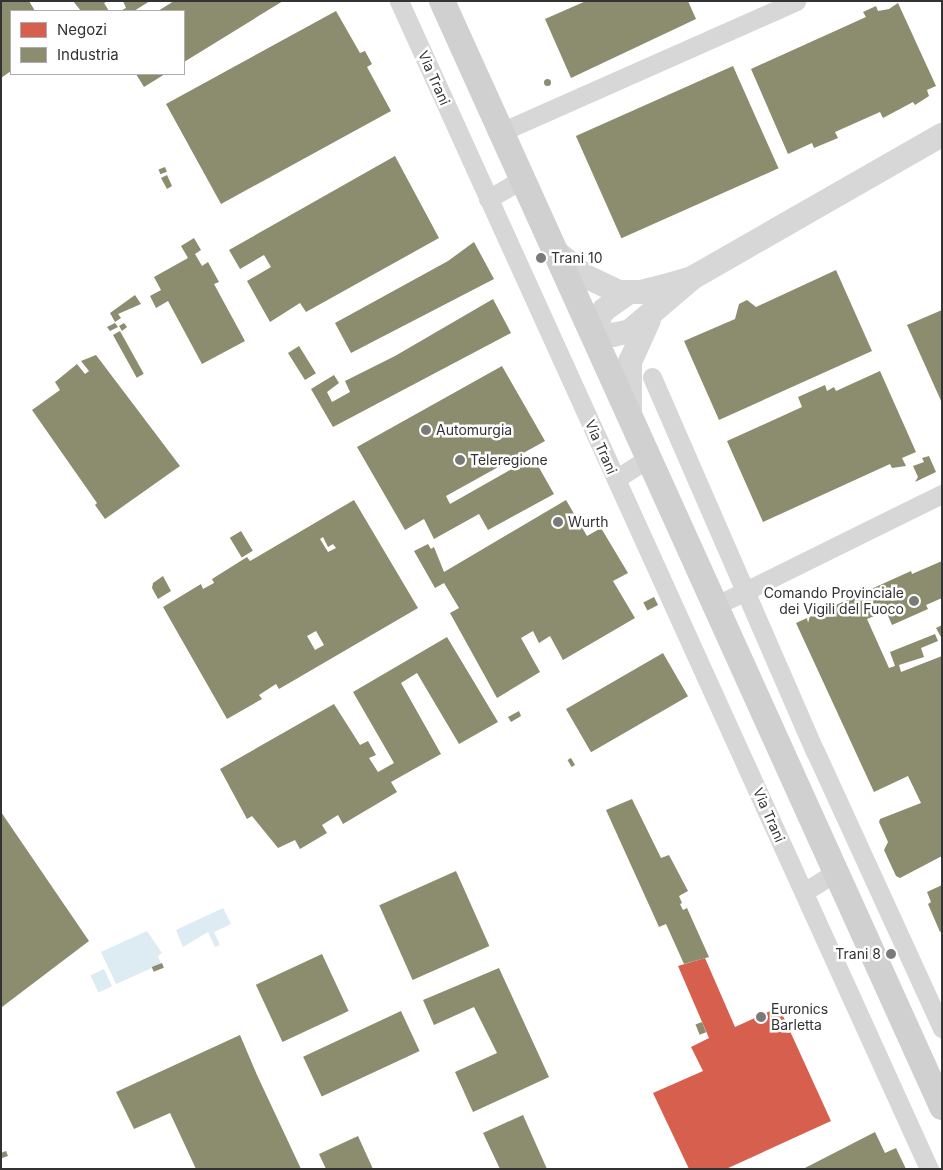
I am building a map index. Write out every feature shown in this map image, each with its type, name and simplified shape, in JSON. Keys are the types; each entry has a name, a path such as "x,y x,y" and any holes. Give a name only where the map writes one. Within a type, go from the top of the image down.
{"main road":[{"path":"442,1 553,248 650,457 715,606 942,1107"}],"street":[{"name":"Via Trani","path":"399,1 929,1169"},
{"path":"501,132 796,1"},
{"path":"692,278 628,293 604,310 592,331 607,335 625,333 654,312 692,278 942,135"},
{"path":"488,199 522,180"},
{"path":"553,248 587,277 628,293"},
{"path":"630,414 628,374 633,351 654,312"},
{"path":"652,377 890,915 942,1028"},
{"path":"616,479 650,457"},
{"path":"715,606 942,494"},
{"path":"804,892 836,872"},
{"path":"863,932 890,915"}],"shaded area":[{"path":"223,908 231,924 214,932 220,945 215,947 208,932 183,947 176,930"},
{"path":"147,931 162,953 158,956 161,964 116,984 101,952"},
{"path":"104,969 112,986 98,993 90,975"}],"building: Negozi":[{"path":"705,958 735,1027 779,1007 831,1121 726,1169 689,1169 653,1093 703,1071 691,1047 709,1038 678,966"}],"building: Industria":[{"path":"1,1 29,1 34,10 10,10 10,72 1,78"},
{"path":"73,1 108,1 104,3 108,10 80,10"},
{"path":"123,1 150,1 136,10 122,10 126,8"},
{"path":"174,1 283,1 185,61 185,10 160,10"},
{"path":"586,1 688,1 696,19 571,78 545,19"},
{"path":"898,3 936,86 927,90 929,96 915,105 913,102 883,118 880,112 835,132 838,138 814,148 812,143 788,154 751,69 866,17 863,12 876,6 878,11 889,9"},
{"path":"336,11 360,53 365,51 372,64 367,67 391,111 221,204 166,104"},
{"path":"733,66 779,168 621,238 576,136"},
{"path":"137,75 163,75 144,87"},
{"path":"547,79 550,82 547,85 544,82"},
{"path":"395,156 439,238 306,312 300,303 270,322 247,281 271,267 264,255 240,269 229,250"},
{"path":"165,167 167,172 160,174 159,170"},
{"path":"167,175 172,186 167,189 161,178"},
{"path":"194,238 201,250 195,254 202,266 208,262 219,282 214,284 245,341 202,364 168,301 156,308 150,296 161,290 154,277 188,258 181,246"},
{"path":"474,242 494,279 351,353 335,323 448,261"},
{"path":"836,270 872,351 719,420 684,341 735,319 739,304 747,300 756,307"},
{"path":"135,295 141,304 118,314 121,318 115,322 110,313"},
{"path":"493,299 511,333 333,427 311,389 334,375 339,383 327,392 332,402 350,392 345,381 395,356"},
{"path":"942,310 942,403 907,325"},
{"path":"115,323 118,327 110,331 107,327"},
{"path":"124,323 127,327 122,331 119,326"},
{"path":"120,331 144,374 137,378 113,335"},
{"path":"299,346 316,373 305,380 288,353"},
{"path":"96,355 180,466 105,519 95,505 97,503 32,410 60,390 55,382 77,364 85,374 89,371 81,361"},
{"path":"502,366 545,441 446,496 450,504 533,457 554,494 488,530 479,514 434,539 424,519 405,530 357,447"},
{"path":"880,371 916,452 902,458 906,466 892,468 890,464 763,522 727,441 802,407 798,397 825,385 827,391 834,387 836,391"},
{"path":"929,456 936,472 915,482 918,477 913,466 924,462 922,458"},
{"path":"354,500 418,608 279,689 276,684 259,695 262,699 227,719 163,607 201,584 203,589 214,583 212,579 247,557 250,561","holes":["323,537 328,547 333,544 336,548 328,552 320,539","316,631 324,645 315,650 307,636"]},
{"path":"566,500 587,536 601,528 628,573 613,581 635,618 563,660 550,636 539,643 533,631 521,638 540,672 497,698 450,613 459,608 444,583 435,588 414,551 428,544 431,549 434,547 444,572"},
{"path":"241,531 253,551 242,557 230,538"},
{"path":"942,561 942,598 926,605 928,609 892,625 886,611 867,619 889,668 895,666 890,652 935,634 938,641 921,648 924,657 899,665 901,672 942,656 942,856 900,878 896,876 884,850 888,842 879,822 880,819 921,803 908,776 874,792 796,623 911,571 912,574"},
{"path":"163,576 171,591 158,599 152,588 153,583"},
{"path":"654,597 658,605 647,610 643,602"},
{"path":"942,625 942,639 936,628"},
{"path":"447,637 498,722 459,744 417,673 401,683 441,754 391,782 397,792 343,824 338,815 322,825 327,833 300,849 295,840 278,848 252,816 247,819 220,769 334,704 360,745 368,741 376,755 369,758 378,772 394,763 353,692"},
{"path":"663,653 688,696 591,752 566,709"},
{"path":"519,711 521,716 511,722 508,717"},
{"path":"571,758 575,765 572,767 568,760"},
{"path":"632,799 661,858 669,855 688,891 679,896 682,903 680,904 683,910 687,908 709,957 684,964 666,924 659,927 606,810"},
{"path":"1,812 89,941 2,1007 1,1006"},
{"path":"456,871 489,946 413,980 379,905"},
{"path":"942,885 942,931 940,932 928,904 931,902 927,892"},
{"path":"322,954 349,1011 282,1042 256,985"},
{"path":"162,963 164,968 154,972 152,967"},
{"path":"499,968 549,1077 473,1112 455,1072 497,1053 474,1007 434,1025 423,1000"},
{"path":"401,1011 420,1051 322,1097 303,1057"},
{"path":"702,1022 706,1032 700,1035 696,1025"},
{"path":"240,1035 301,1169 196,1169 170,1113 134,1129 116,1092"},
{"path":"523,1115 547,1169 500,1169 483,1133"},
{"path":"875,1132 885,1153 896,1148 906,1169 803,1169"},
{"path":"358,1136 373,1169 326,1169 319,1154"},
{"path":"6,1151 8,1156 2,1158 1,1153"}],"place":[{"name":"Trani 10","path":"541,258"},
{"name":"Automurgia","path":"426,430"},
{"name":"Teleregione","path":"460,460"},
{"name":"Wurth","path":"558,522"},
{"name":"Comando Provinciale dei Vigili del Fuoco","path":"914,601"},
{"name":"Trani 8","path":"891,954"},
{"name":"Euronics Barletta","path":"761,1017"}]}
